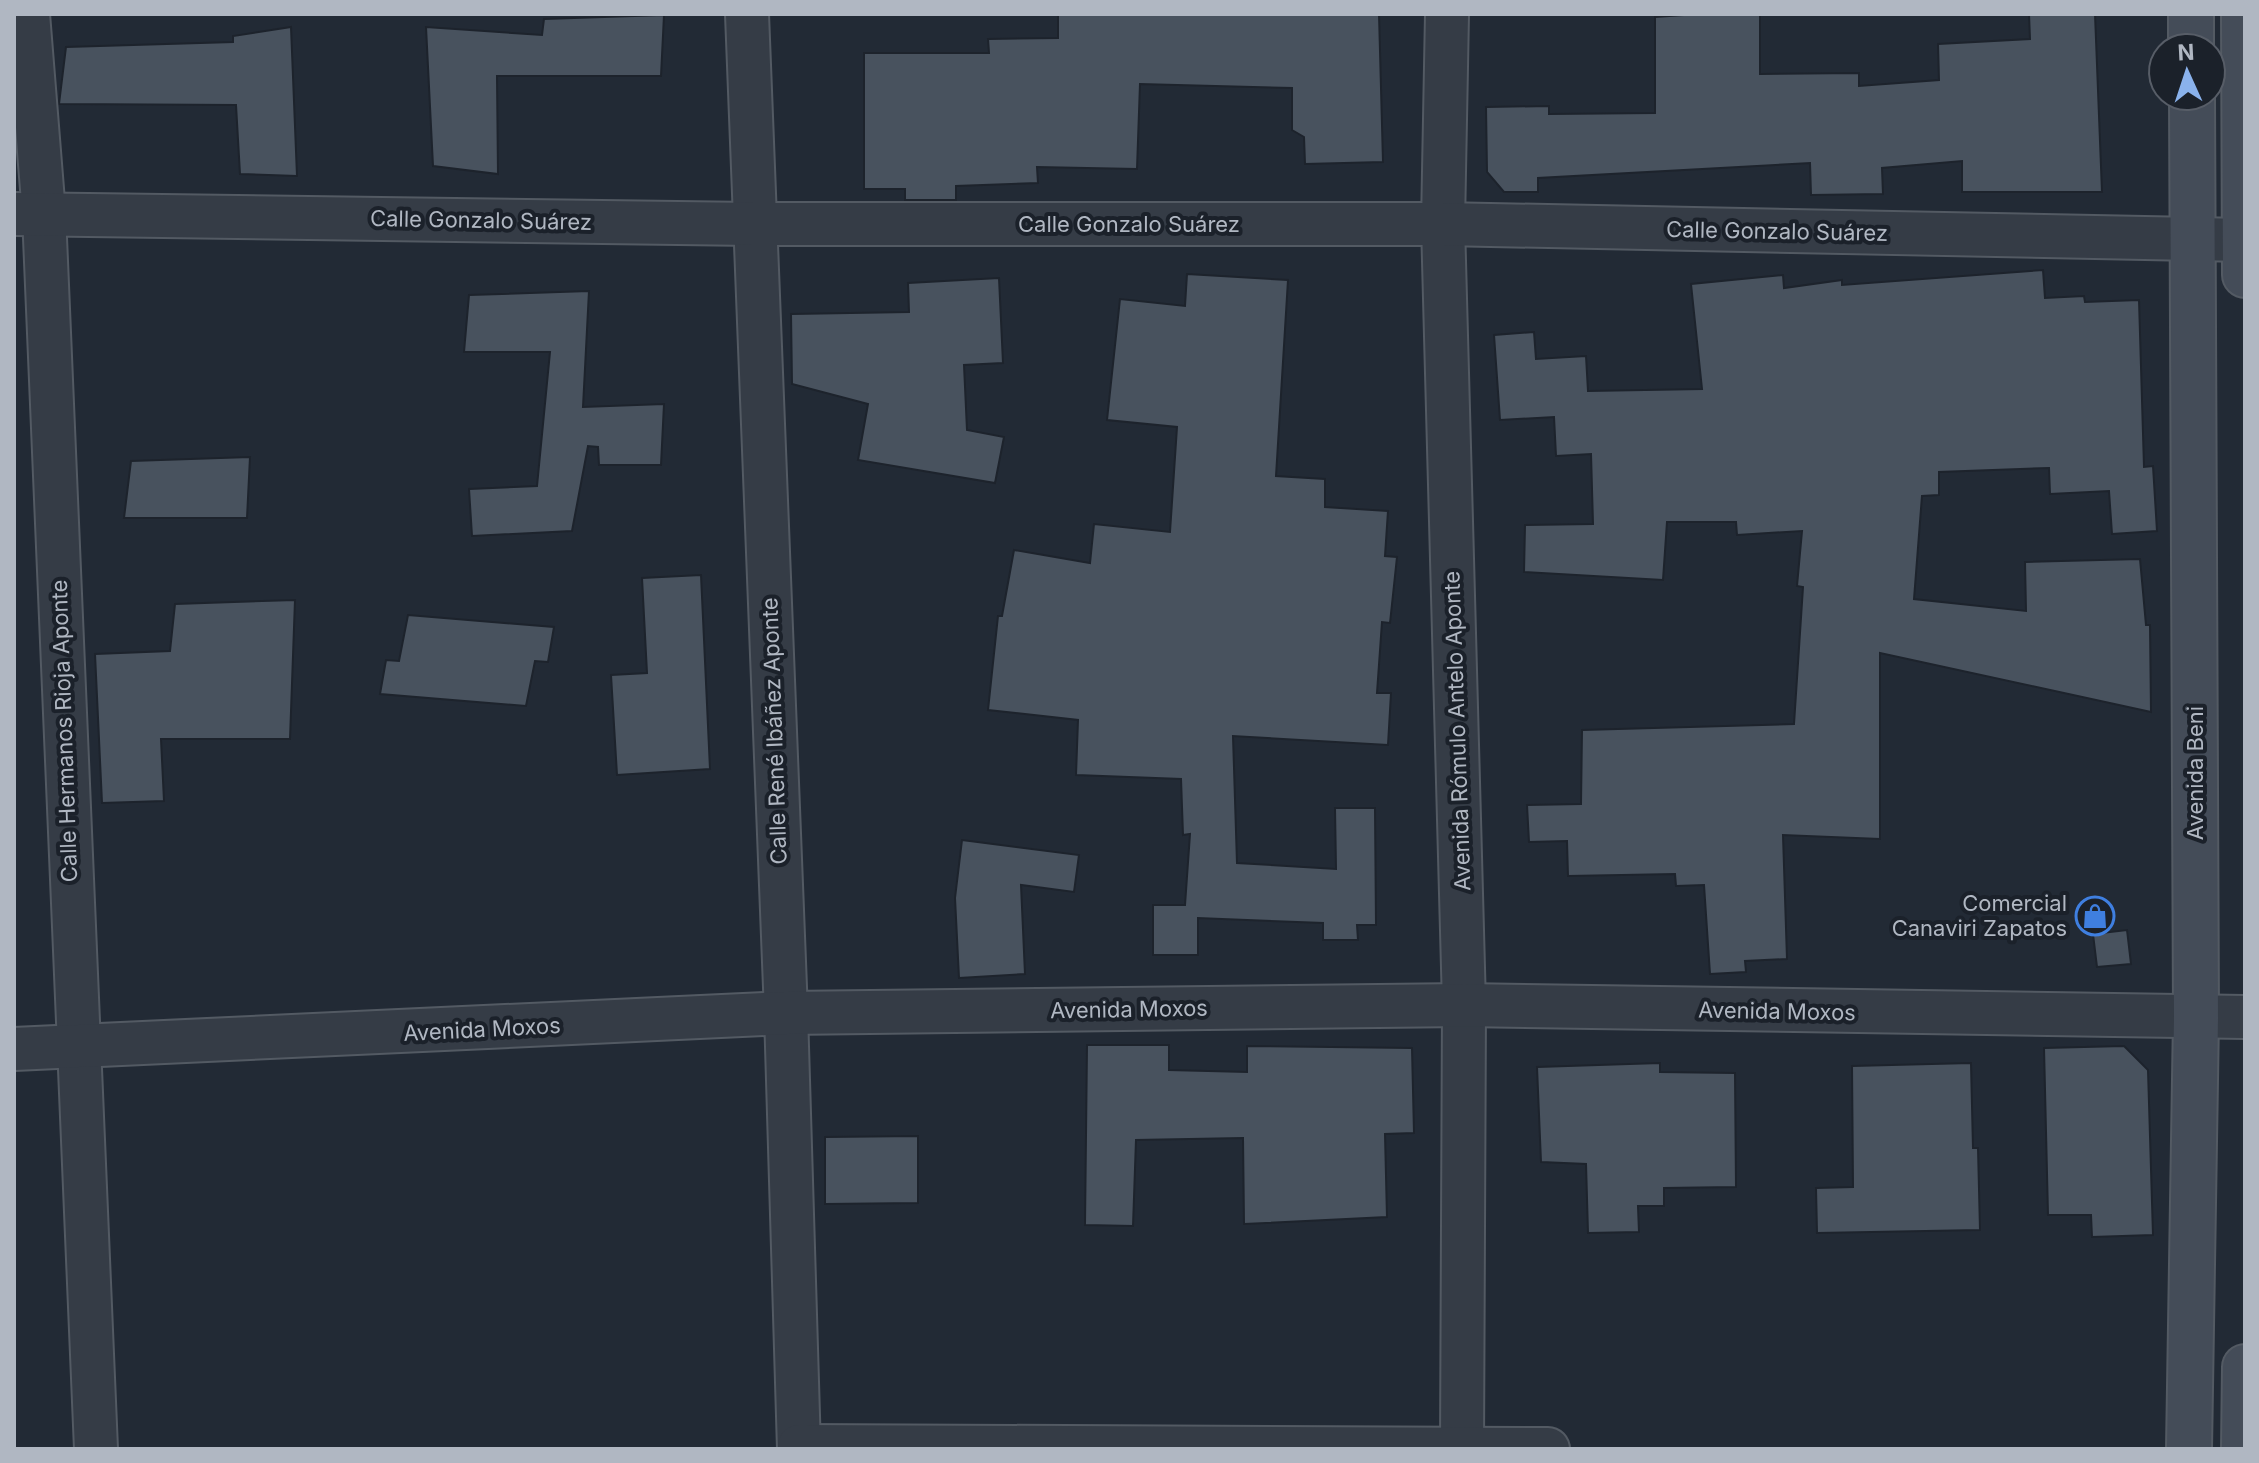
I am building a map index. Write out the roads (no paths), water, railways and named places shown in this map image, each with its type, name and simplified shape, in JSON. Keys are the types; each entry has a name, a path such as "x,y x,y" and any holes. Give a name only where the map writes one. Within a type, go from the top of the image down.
{"main road":[{"path":"2244,14 2245,275"},
{"name":"Avenida Beni","path":"2189,1449 2196,1018 2192,112"},
{"path":"2244,1449 2245,1367"}],"street":[{"name":"Calle Hermanos Rioja Aponte","path":"28,14 29,214 96,1449"},
{"name":"Calle René Ibáñez Aponte","path":"747,14 786,1013 799,1448"},
{"name":"Avenida Rómulo Antelo Aponte","path":"1447,14 1443,224 1464,1005 1462,1448"},
{"name":"Calle Gonzalo Suárez","path":"29,214 753,224 1443,224 2245,240"},
{"name":"Avenida Moxos","path":"14,1049 76,1049 786,1013 1464,1005 2245,1017"},
{"path":"799,1448 1548,1449"}],"place":[{"name":"Comercial Canaviri Zapatos","path":"2095,916"}]}
